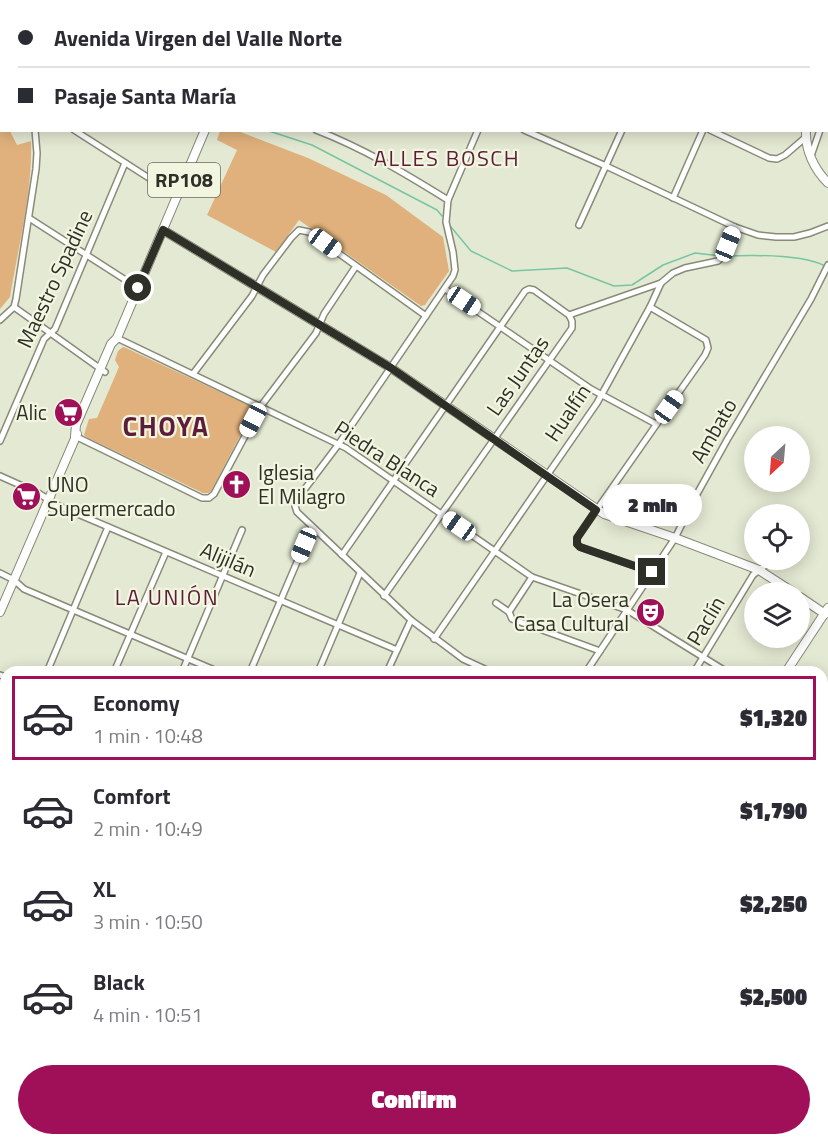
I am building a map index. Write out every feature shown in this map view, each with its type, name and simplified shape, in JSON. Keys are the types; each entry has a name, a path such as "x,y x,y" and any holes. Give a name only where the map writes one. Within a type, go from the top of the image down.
{"main road":[{"name":"RP108","path":"0,612 75,436 76,425 103,370 111,344 117,338 204,132"}],"street":[{"path":"0,320 14,307 16,299 36,169 35,132"},
{"path":"77,132 177,196"},
{"path":"321,132 407,175 448,200"},
{"path":"337,138 340,132"},
{"path":"477,132 448,200 446,222 453,252 455,270 453,276 338,445 298,498 295,506 297,512 411,620 434,639 478,666"},
{"path":"529,132 735,226 758,234 794,237 828,226"},
{"path":"579,225 620,132"},
{"path":"673,198 702,132"},
{"path":"714,132 769,158 777,159 785,155 806,134"},
{"path":"811,156 819,132"},
{"path":"806,134 811,156 817,169 828,183"},
{"name":"Maestro Spadine","path":"0,441 44,339 55,328 125,163"},
{"path":"29,218 138,288"},
{"path":"342,555 525,291 529,289 534,291 571,318 661,283 673,273 685,268 718,261 723,256 735,226"},
{"path":"163,230 391,368 596,510 744,564"},
{"path":"193,374 252,296 263,274 299,230 309,232 426,316"},
{"name":"Ambato","path":"590,666 675,538 712,467 811,299 828,265"},
{"path":"75,436 202,498 209,498 214,494 261,406 316,333 324,314 356,266"},
{"name":"Hualfín","path":"434,639 597,403 651,307 661,283"},
{"path":"445,289 591,389 656,424"},
{"path":"14,307 103,370"},
{"path":"651,307 706,340 708,348 577,538 577,544 652,572"},
{"name":"Las Juntas","path":"384,596 572,328 571,318"},
{"name":"Piedra Blanca","path":"117,338 346,448 532,577 627,610 718,666"},
{"name":"Alijilán","path":"0,477 38,493 59,506 397,650"},
{"path":"253,666 312,526"},
{"path":"50,666 108,527"},
{"path":"185,666 242,531"},
{"path":"117,666 166,552"},
{"path":"759,570 778,582"},
{"name":"Paclín","path":"698,666 753,575 759,570"},
{"path":"0,573 14,580 24,589 205,666"},
{"path":"321,666 360,573"},
{"path":"509,612 532,577"},
{"path":"790,666 826,611 810,602"},
{"path":"496,603 509,612 512,619 600,651"},
{"path":"390,666 411,620"}],"shaded area":[{"path":"0,132 10,132 17,145 31,141 30,179 10,297 0,309"},
{"path":"220,132 241,132 308,158 386,195 443,237 449,271 425,305 421,306 299,220 276,252 207,215 237,150 217,140"},
{"path":"123,347 253,409 208,493 203,493 84,435 89,419 97,418 119,367 115,360 118,351"}],"waterway":[{"path":"272,132 312,145 437,210 442,216"},
{"path":"451,227 471,251 512,271 567,268 614,286 632,285 663,265 695,253 721,256"},
{"path":"726,256 790,257 825,266"}],"place":[{"name":"Alic","path":"68,413"},
{"name":"Iglesia El Milagro","path":"237,485"},
{"name":"UNO Supermercado","path":"26,497"},
{"name":"La Osera Casa Cultural","path":"650,612"}],"district":[{"name":"ALLES BOSCH","path":"447,158"},
{"name":"CHOYA","path":"166,427"},
{"name":"LA UNIÓN","path":"167,597"}],"route":[{"path":"138,288 163,230 391,368 596,510 577,538 577,544 580,547 652,572"}]}
